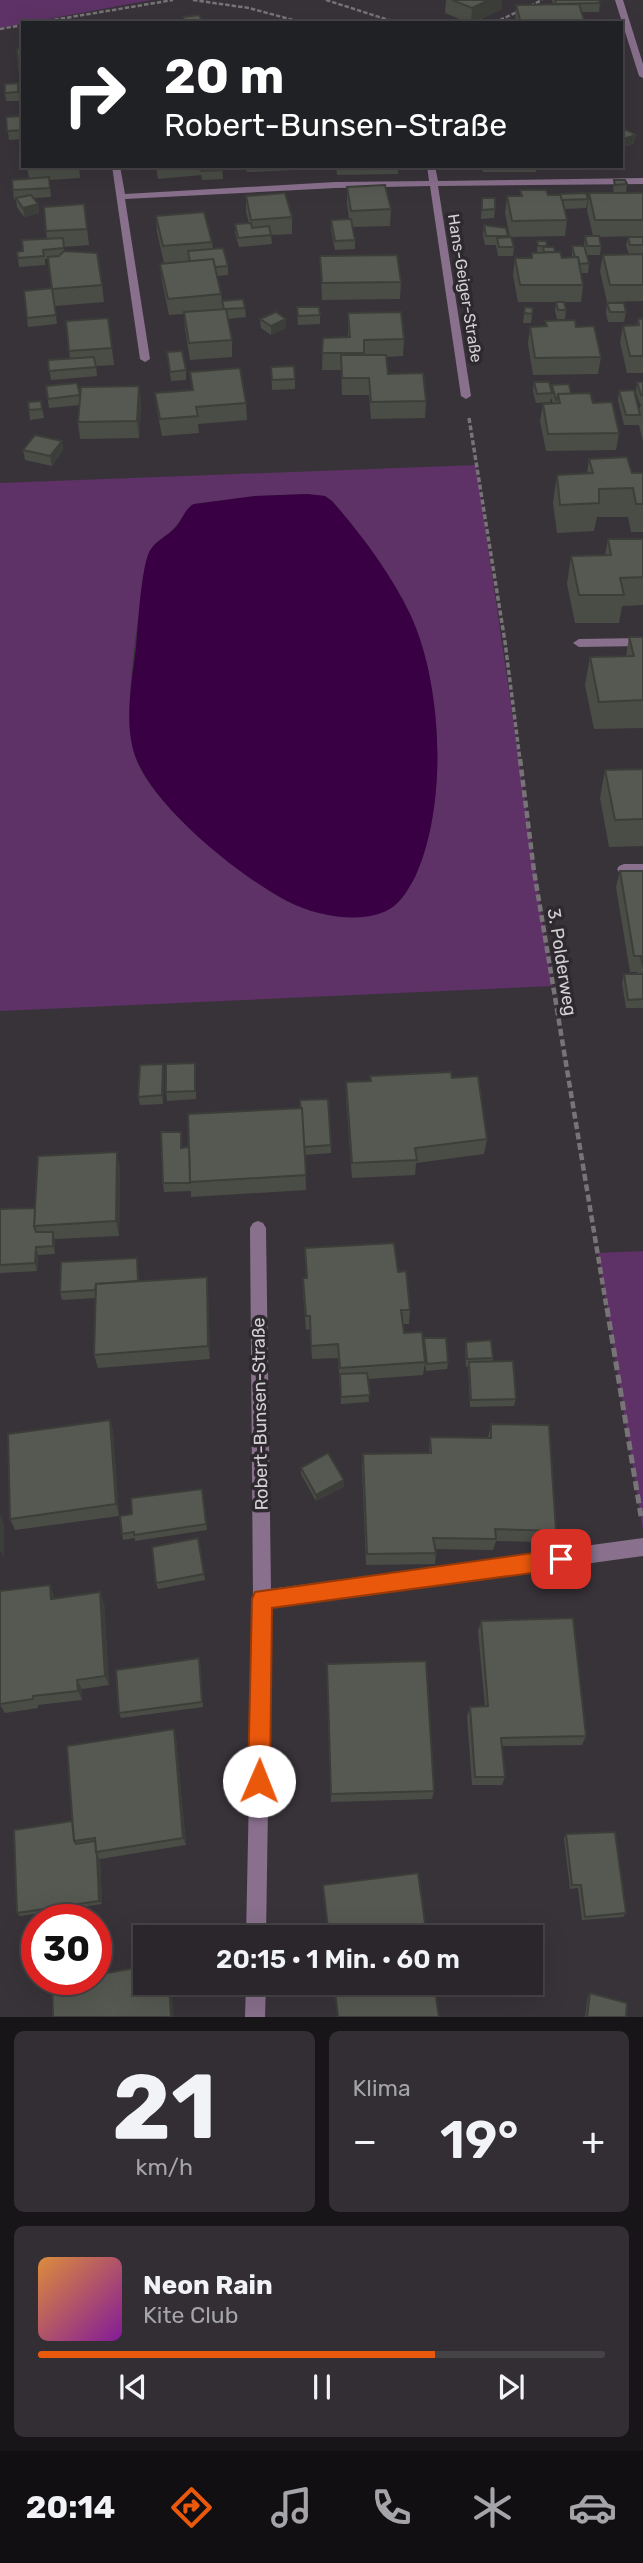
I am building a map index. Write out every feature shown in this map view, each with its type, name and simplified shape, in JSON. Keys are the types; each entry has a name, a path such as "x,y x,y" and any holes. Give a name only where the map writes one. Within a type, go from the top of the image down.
{"street":[{"path":"619,0 640,55 643,76"},
{"path":"116,168 145,359"},
{"name":"Hans-Geiger-Straße","path":"431,168 466,396"},
{"path":"121,197 335,185 643,181"},
{"path":"579,643 643,642"},
{"path":"624,869 643,869"},
{"name":"Robert-Bunsen-Straße","path":"256,1925 262,1599 258,1228"},
{"path":"262,1599 643,1547"},
{"path":"255,2017 256,1995"}],"path":[{"path":"47,21 173,0"},
{"path":"192,0 249,8 297,21"},
{"path":"326,0 392,21"},
{"path":"498,21 542,0"},
{"path":"0,29 21,25"},
{"name":"3. Polderweg","path":"466,396 505,642 536,884 643,1530"}],"shaded area":[{"path":"0,0 151,0 38,21 21,21 21,24 0,28"},
{"path":"476,465 552,986 0,1011 0,483","holes":["255,496 325,496 332,501 375,555 410,614 421,642 435,709 437,781 426,848 415,877 403,897 393,907 368,916 326,914 299,906 268,890 222,857 156,793 142,772 134,752 131,731 133,656 147,558 152,549 194,504"]},
{"path":"255,496 325,496 332,501 394,584 421,642 435,709 437,781 426,848 415,877 399,902 373,916 322,914 287,901 246,875 179,819 146,777 132,745 129,718 140,596 151,549 175,528 188,508 194,504"},
{"path":"643,1251 643,1530 598,1253"}],"building":[{"path":"452,0 489,0 472,8"},
{"path":"555,0 599,0 600,3 556,4"},
{"path":"579,4 584,21 520,21 516,5"},
{"path":"199,15 202,20 185,21 183,17"},
{"path":"21,48 21,70 19,70 17,49"},
{"path":"18,83 18,92 5,93 5,84"},
{"path":"21,116 21,130 7,131 6,117"},
{"path":"627,130 636,135 623,139 623,131"},
{"path":"200,168 223,170 201,171"},
{"path":"49,177 50,188 13,190 12,180"},
{"path":"614,180 625,180 627,184 615,185"},
{"path":"385,185 391,209 351,211 347,187"},
{"path":"520,190 546,190 548,195 561,195 567,220 512,221 507,196 522,196"},
{"path":"285,193 292,217 251,220 246,196"},
{"path":"586,193 588,199 562,200 560,194"},
{"path":"589,193 643,193 643,220 595,220"},
{"path":"31,195 38,204 23,208 16,198"},
{"path":"482,198 495,198 495,209 482,210"},
{"path":"84,204 87,229 46,231 44,207"},
{"path":"204,212 212,242 163,246 156,216"},
{"path":"351,219 355,240 335,241 331,220"},
{"path":"251,223 252,228 269,226 271,235 238,238 235,224"},
{"path":"484,225 506,228 508,236 486,236"},
{"path":"585,236 599,236 601,246 587,246"},
{"path":"511,237 514,247 499,247 497,238"},
{"path":"628,237 643,237 643,245 630,245"},
{"path":"63,238 64,248 43,250 44,256 18,258 17,252 23,251 22,240"},
{"path":"537,241 546,241 547,246 538,246"},
{"path":"572,246 584,246 589,263 579,264"},
{"path":"543,247 554,247 555,252 544,252"},
{"path":"223,248 228,266 215,267 213,259 190,262 188,251"},
{"path":"64,251 97,253 102,285 52,289 48,257 59,256"},
{"path":"560,252 562,258 578,257 583,285 520,285 515,258 532,258 532,253"},
{"path":"643,254 643,285 610,285 603,255"},
{"path":"397,255 401,282 322,283 320,256"},
{"path":"213,259 221,294 168,299 160,264"},
{"path":"52,288 56,315 27,318 24,291"},
{"path":"243,299 245,308 224,309 222,301"},
{"path":"556,302 564,302 566,310 558,310"},
{"path":"607,303 624,303 626,312 610,312"},
{"path":"297,307 319,307 320,315 298,316"},
{"path":"525,307 533,308 532,314 524,313"},
{"path":"226,309 232,340 189,343 184,312"},
{"path":"276,312 286,319 271,326 260,319"},
{"path":"401,312 404,339 364,340 364,353 322,353 323,338 350,337 348,313"},
{"path":"108,318 112,348 69,351 66,321"},
{"path":"638,319 643,319 643,356 630,356 623,326 639,325"},
{"path":"575,320 576,327 594,326 601,357 535,358 530,327 547,326 545,321"},
{"path":"182,351 186,370 170,372 167,352"},
{"path":"341,355 386,355 388,374 423,373 426,401 371,402 369,378 342,378"},
{"path":"94,357 96,367 49,371 48,360"},
{"path":"294,366 295,379 272,380 271,367"},
{"path":"240,368 246,403 196,407 198,416 160,419 155,393 193,390 190,372"},
{"path":"534,382 549,382 552,393 537,394"},
{"path":"637,382 643,382 643,395 641,395"},
{"path":"77,383 80,395 48,399 46,386"},
{"path":"569,384 571,394 558,394 556,400 552,385"},
{"path":"139,386 137,421 78,422 81,387"},
{"path":"634,390 640,415 626,415 619,391"},
{"path":"590,393 593,403 612,402 619,433 548,434 543,404 560,403 558,394"},
{"path":"41,401 42,409 29,410 28,402"},
{"path":"35,435 62,441 50,456 23,450"},
{"path":"627,457 632,473 643,473 643,504 636,504 633,488 599,489 599,503 560,505 557,475 593,473 589,459"},
{"path":"608,539 643,539 643,577 620,578 624,595 579,595 571,556 611,555"},
{"path":"629,637 643,637 643,700 599,702 590,657 634,656"},
{"path":"643,769 643,819 615,820 605,770"},
{"path":"620,871 643,871 643,967 641,956 634,956"},
{"path":"624,974 643,974 643,999 628,1000"},
{"path":"195,1063 195,1091 166,1092 166,1064"},
{"path":"163,1064 162,1095 138,1097 140,1065"},
{"path":"451,1072 452,1078 478,1076 487,1139 415,1148 417,1160 352,1163 346,1082 371,1081 370,1076"},
{"path":"328,1099 331,1145 304,1147 300,1100"},
{"path":"302,1108 306,1175 190,1182 188,1114"},
{"path":"161,1132 181,1132 181,1148 189,1147 190,1183 163,1183"},
{"path":"117,1152 116,1221 34,1226 38,1156"},
{"path":"35,1208 36,1232 53,1232 53,1246 36,1247 35,1263 0,1265 0,1209"},
{"path":"394,1243 398,1272 406,1271 410,1310 401,1310 404,1333 422,1332 425,1362 340,1368 338,1344 311,1346 310,1316 306,1316 303,1278 307,1278 305,1248"},
{"path":"137,1258 138,1281 96,1284 95,1290 60,1292 61,1262"},
{"path":"207,1277 208,1346 94,1355 96,1284"},
{"path":"424,1338 446,1338 448,1362 427,1364"},
{"path":"491,1340 493,1358 467,1359 466,1342"},
{"path":"513,1361 516,1399 471,1400 469,1362"},
{"path":"367,1373 370,1395 341,1397 340,1374"},
{"path":"110,1420 116,1504 10,1519 8,1434"},
{"path":"491,1424 549,1425 556,1531 495,1529 496,1539 433,1538 436,1553 367,1554 363,1454 431,1453 430,1437 491,1438"},
{"path":"328,1453 344,1480 316,1495 301,1468"},
{"path":"202,1489 206,1524 134,1535 134,1532 122,1534 120,1516 132,1514 131,1498"},
{"path":"0,1518 1,1551 0,1552"},
{"path":"198,1538 204,1574 156,1583 152,1547"},
{"path":"50,1585 51,1599 100,1592 105,1676 77,1680 78,1691 33,1696 33,1699 0,1704 0,1591"},
{"path":"573,1618 586,1736 501,1738 505,1777 475,1777 470,1707 488,1706 481,1621"},
{"path":"199,1658 202,1702 119,1713 116,1670"},
{"path":"426,1661 434,1791 331,1794 327,1664"},
{"path":"174,1729 183,1838 96,1852 95,1838 74,1841 67,1746"},
{"path":"72,1821 76,1844 95,1841 99,1901 78,1904 21,1904 21,1912 17,1913 14,1830"},
{"path":"615,1832 626,1913 585,1917 581,1885 572,1885 566,1834"},
{"path":"418,1873 425,1925 328,1925 323,1885"},
{"path":"133,1968 133,1995 170,1995 171,2017 53,2017 52,1995 112,1995 112,1972"},
{"path":"590,1993 627,2003 626,2017 587,2017"},
{"path":"335,1995 436,1995 439,2017 338,2017"}],"route":[{"path":"259,1781 262,1599 561,1559"}]}
